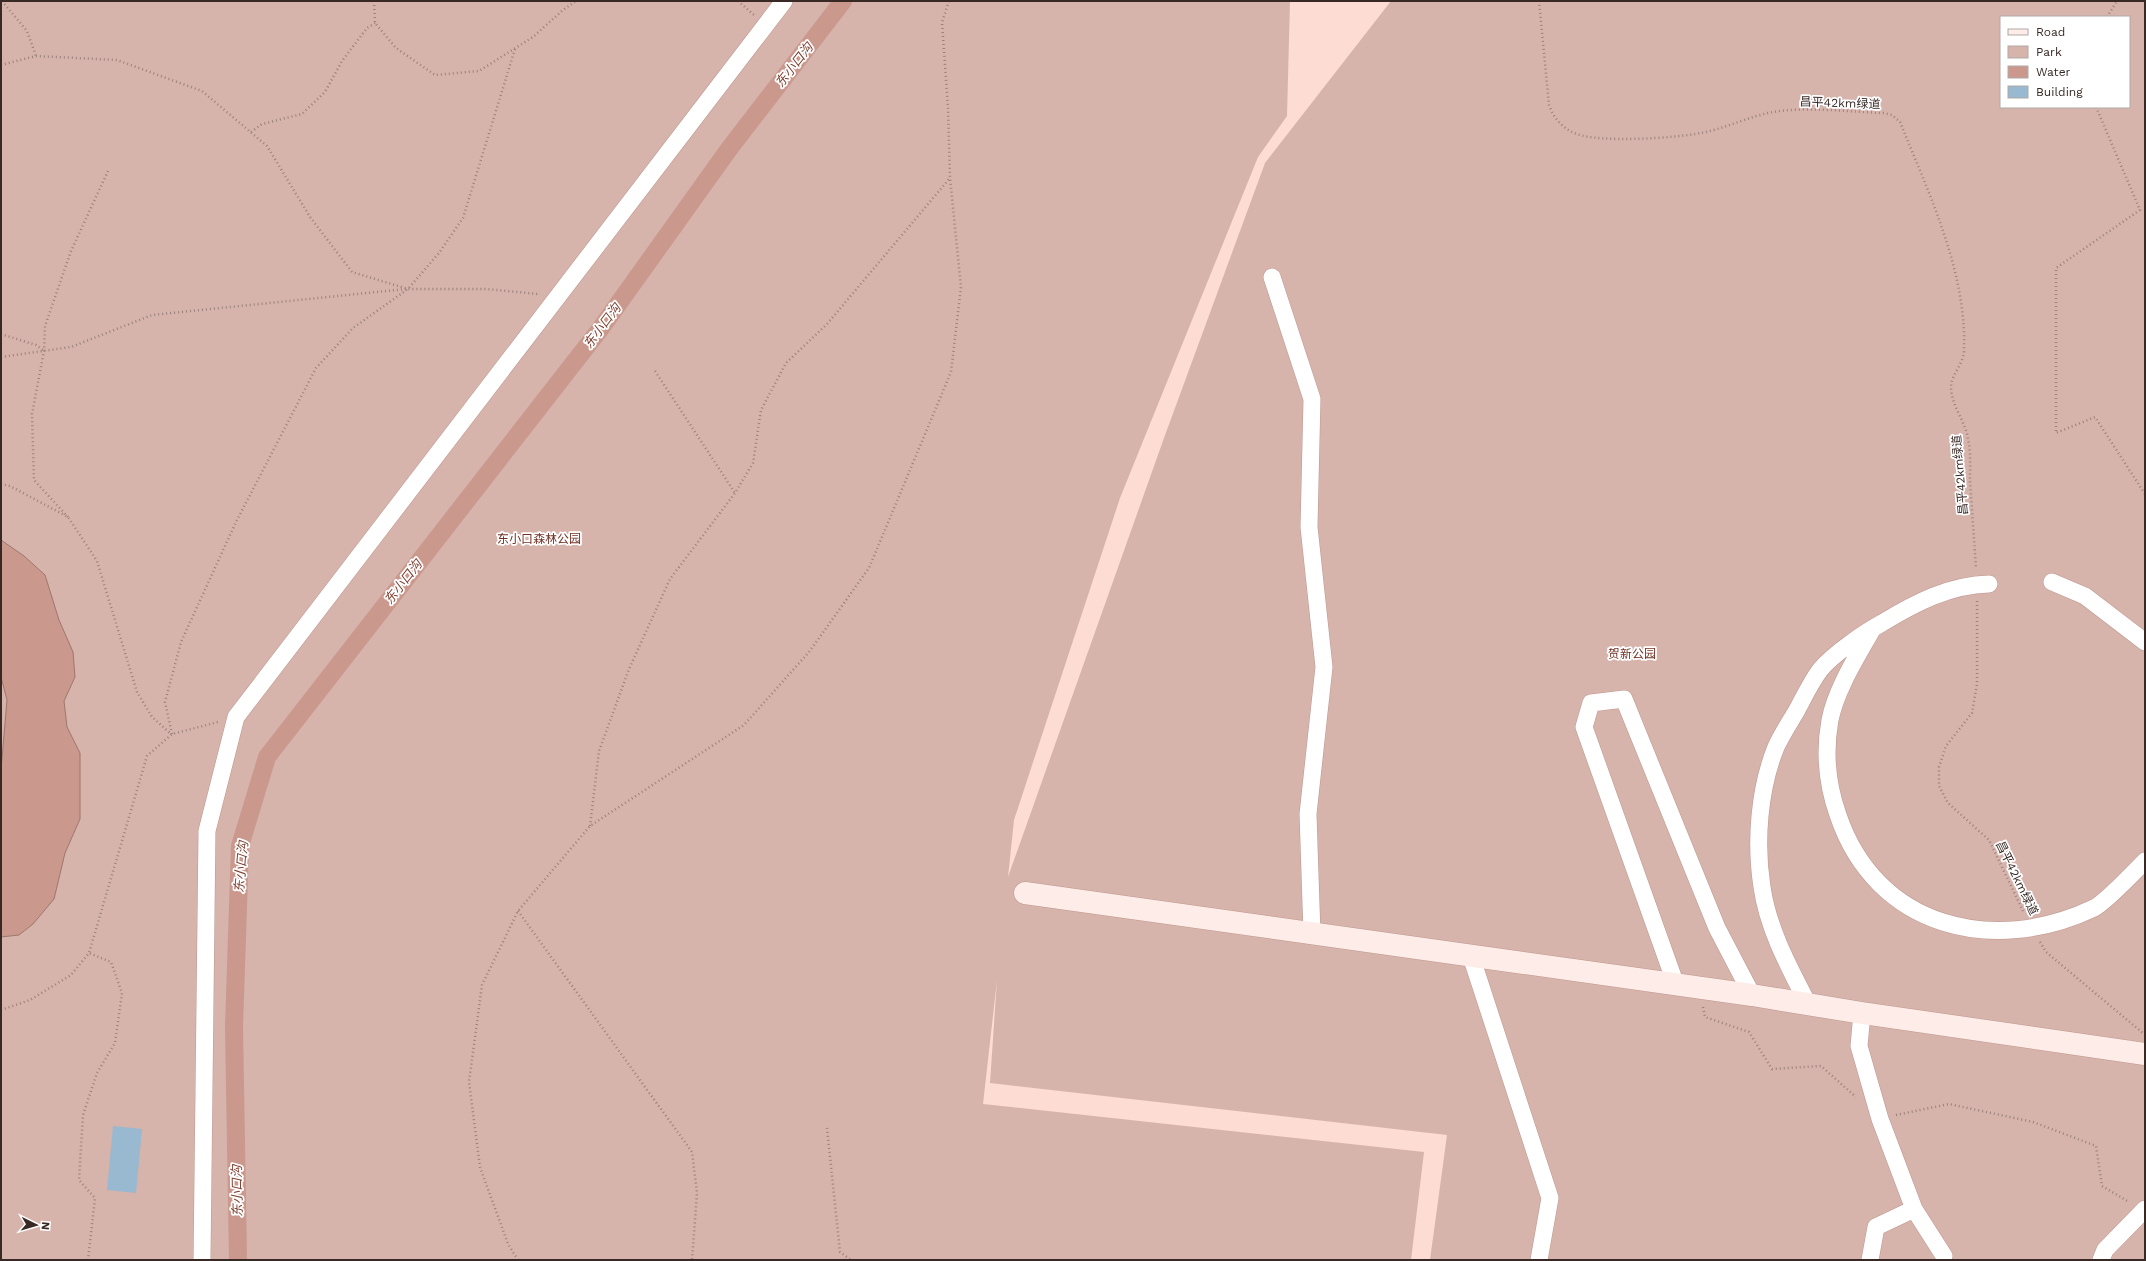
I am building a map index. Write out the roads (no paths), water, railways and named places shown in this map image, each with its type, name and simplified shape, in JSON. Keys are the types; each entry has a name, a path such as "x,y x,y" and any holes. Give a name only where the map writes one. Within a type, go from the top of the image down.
{"street":[{"path":"202,1260 207,831 236,717 784,1"},
{"path":"1272,277 1312,399 1309,527 1324,667 1308,814 1312,934"},
{"path":"2052,582 2085,596 2145,642"},
{"path":"1808,1004 1778,944 1762,888 1758,845 1763,795 1776,747 1820,670 1845,648 1873,628 1917,602 1944,592 1983,584"},
{"path":"1873,628 1843,684 1830,718 1826,766 1833,800 1845,837 1861,864 1884,888 1919,914 1959,927 1989,931 2032,928 2048,925 2095,908 2145,861"},
{"path":"1676,985 1584,727 1591,703 1624,699 1717,928 1752,995"},
{"path":"1025,893 1752,995 1862,1014 2145,1054"},
{"path":"1471,956 1550,1198 1539,1260"},
{"path":"1862,1014 1859,1046 1880,1119 1914,1210 1944,1256"},
{"path":"1870,1260 1876,1227 1914,1210"},
{"path":"2101,1260 2105,1250 2144,1210"}],"water":[{"path":"1,540 24,556 45,575 59,620 73,652 75,677 64,701 67,727 80,753 80,819 65,853 54,899 33,924 19,935 1,937 1,770 7,700 1,677"}],"waterway":[{"name":"东小口沟","path":"238,1260 234,1027 240,846 267,757 601,328 729,149 843,1"}],"park label":[{"name":"东小口森林公园","path":"539,539"},
{"name":"贺新公园","path":"1632,654"}]}
